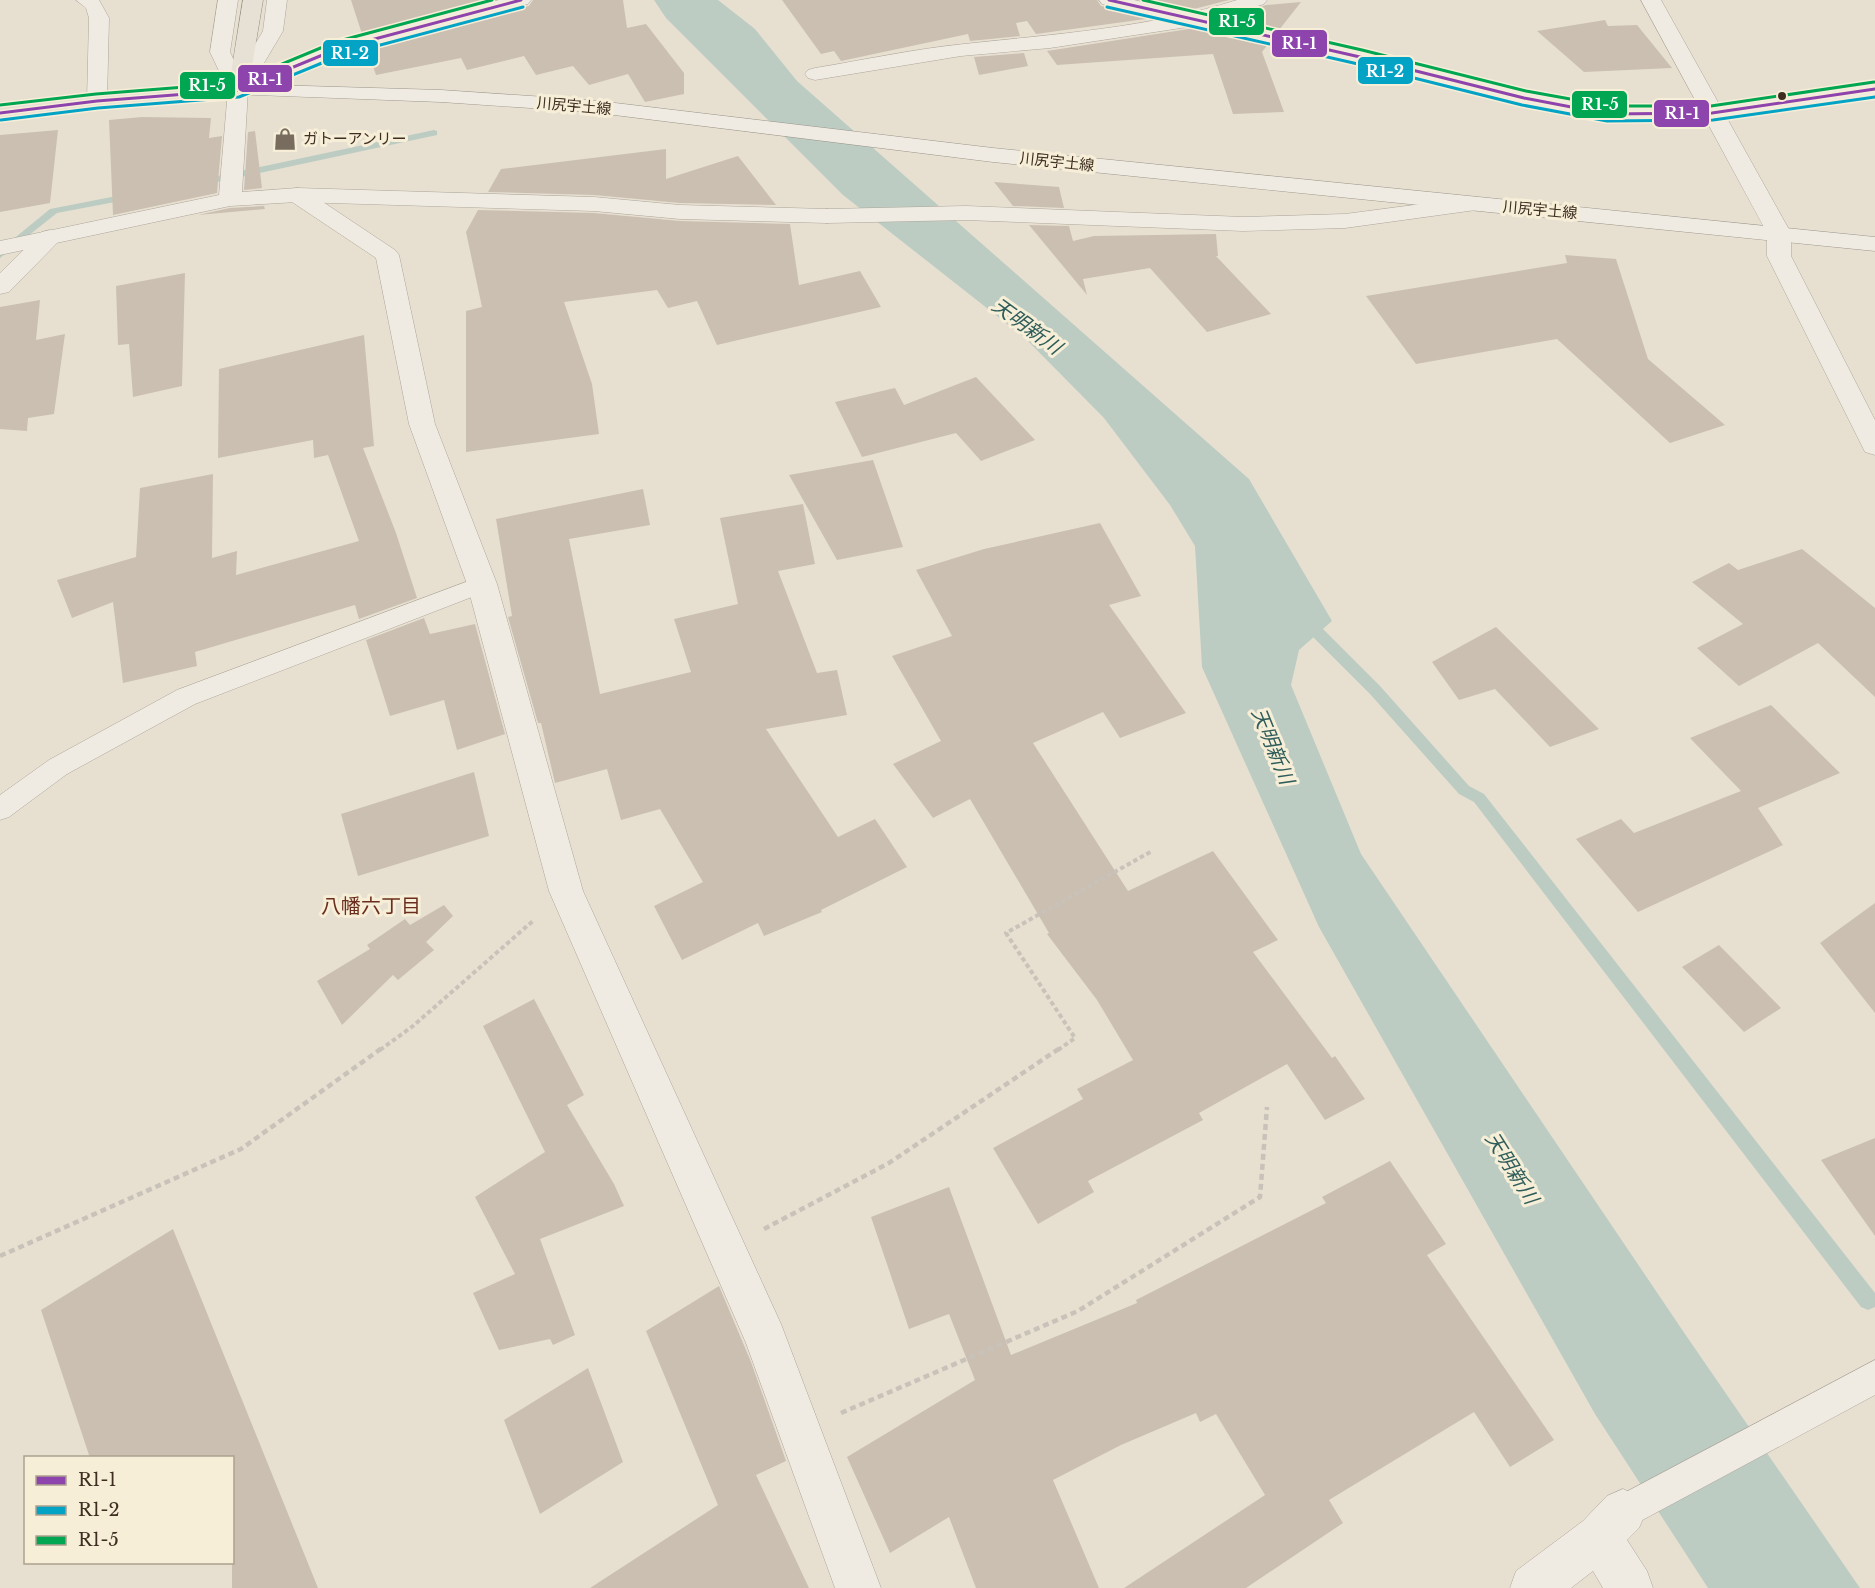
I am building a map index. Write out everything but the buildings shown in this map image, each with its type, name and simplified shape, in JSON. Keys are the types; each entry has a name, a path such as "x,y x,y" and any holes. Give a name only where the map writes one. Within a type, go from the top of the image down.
{"main road":[{"path":"0,113 96,101 238,90 253,0"}],"street":[{"path":"86,0 94,5 99,18 96,101"},
{"path":"228,0 220,52 238,90"},
{"path":"230,199 238,90 273,31 277,0"},
{"path":"238,90 337,49 521,0"},
{"path":"1109,0 1360,57 1524,98 1608,114 1712,113 1875,89"},
{"path":"815,74 961,50 1050,42 1194,20 1257,0"},
{"path":"1651,0 1779,233 1779,256 1875,446"},
{"name":"川尻宇土線","path":"238,90 441,96 590,106 993,155 1875,244"},
{"path":"297,195 387,255 422,424 482,584 566,891 766,1339 858,1588"},
{"path":"0,248 230,199 297,195 594,204 680,212 827,216 966,213 1243,224 1345,220 1475,204"},
{"path":"0,287 50,237"},
{"path":"1533,1588 1611,1525 1630,1588"}],"lane":[{"path":"0,809 58,767 186,697 482,584"},
{"path":"1611,1525 1875,1377"}],"path":[{"path":"726,1250 889,1163 1075,1038 1006,933 1152,851"},
{"path":"0,1256 241,1149 413,1026 566,891"},
{"path":"800,1431 1078,1311 1260,1197 1267,1107"}],"water":[{"name":"天明新川","path":"654,0 718,0 755,29 797,81 1249,479 1332,621 1299,650 1291,685 1361,854 1685,1334 1860,1588 1708,1588 1595,1414 1319,927 1202,667 1195,546 1170,505 1104,418 1025,338 843,195 666,18"}],"waterway":[{"path":"199,183 434,133"},
{"path":"0,255 54,211 132,196"},
{"path":"1305,620 1375,690 1464,790 1479,798 1868,1300"}],"transit line":[{"name":"R1-5","path":"0,105 96,94 236,83 335,42 492,0"},
{"name":"R1-1","path":"0,113 97,101 238,90 337,49 521,0"},
{"name":"R1-1","path":"1109,0 1360,57 1524,98 1608,114 1712,113 1875,89"},
{"name":"R1-5","path":"1143,0 1362,50 1526,91 1609,106 1711,106 1874,82"},
{"name":"R1-2","path":"1,120 98,108 239,97 339,56 523,7"},
{"name":"R1-2","path":"1107,7 1358,64 1522,105 1607,121 1713,120 1875,97"}],"place":[{"name":"ガトーアンリー","path":"285,139"}],"district":[{"name":"八幡六丁目","path":"371,906"}]}
